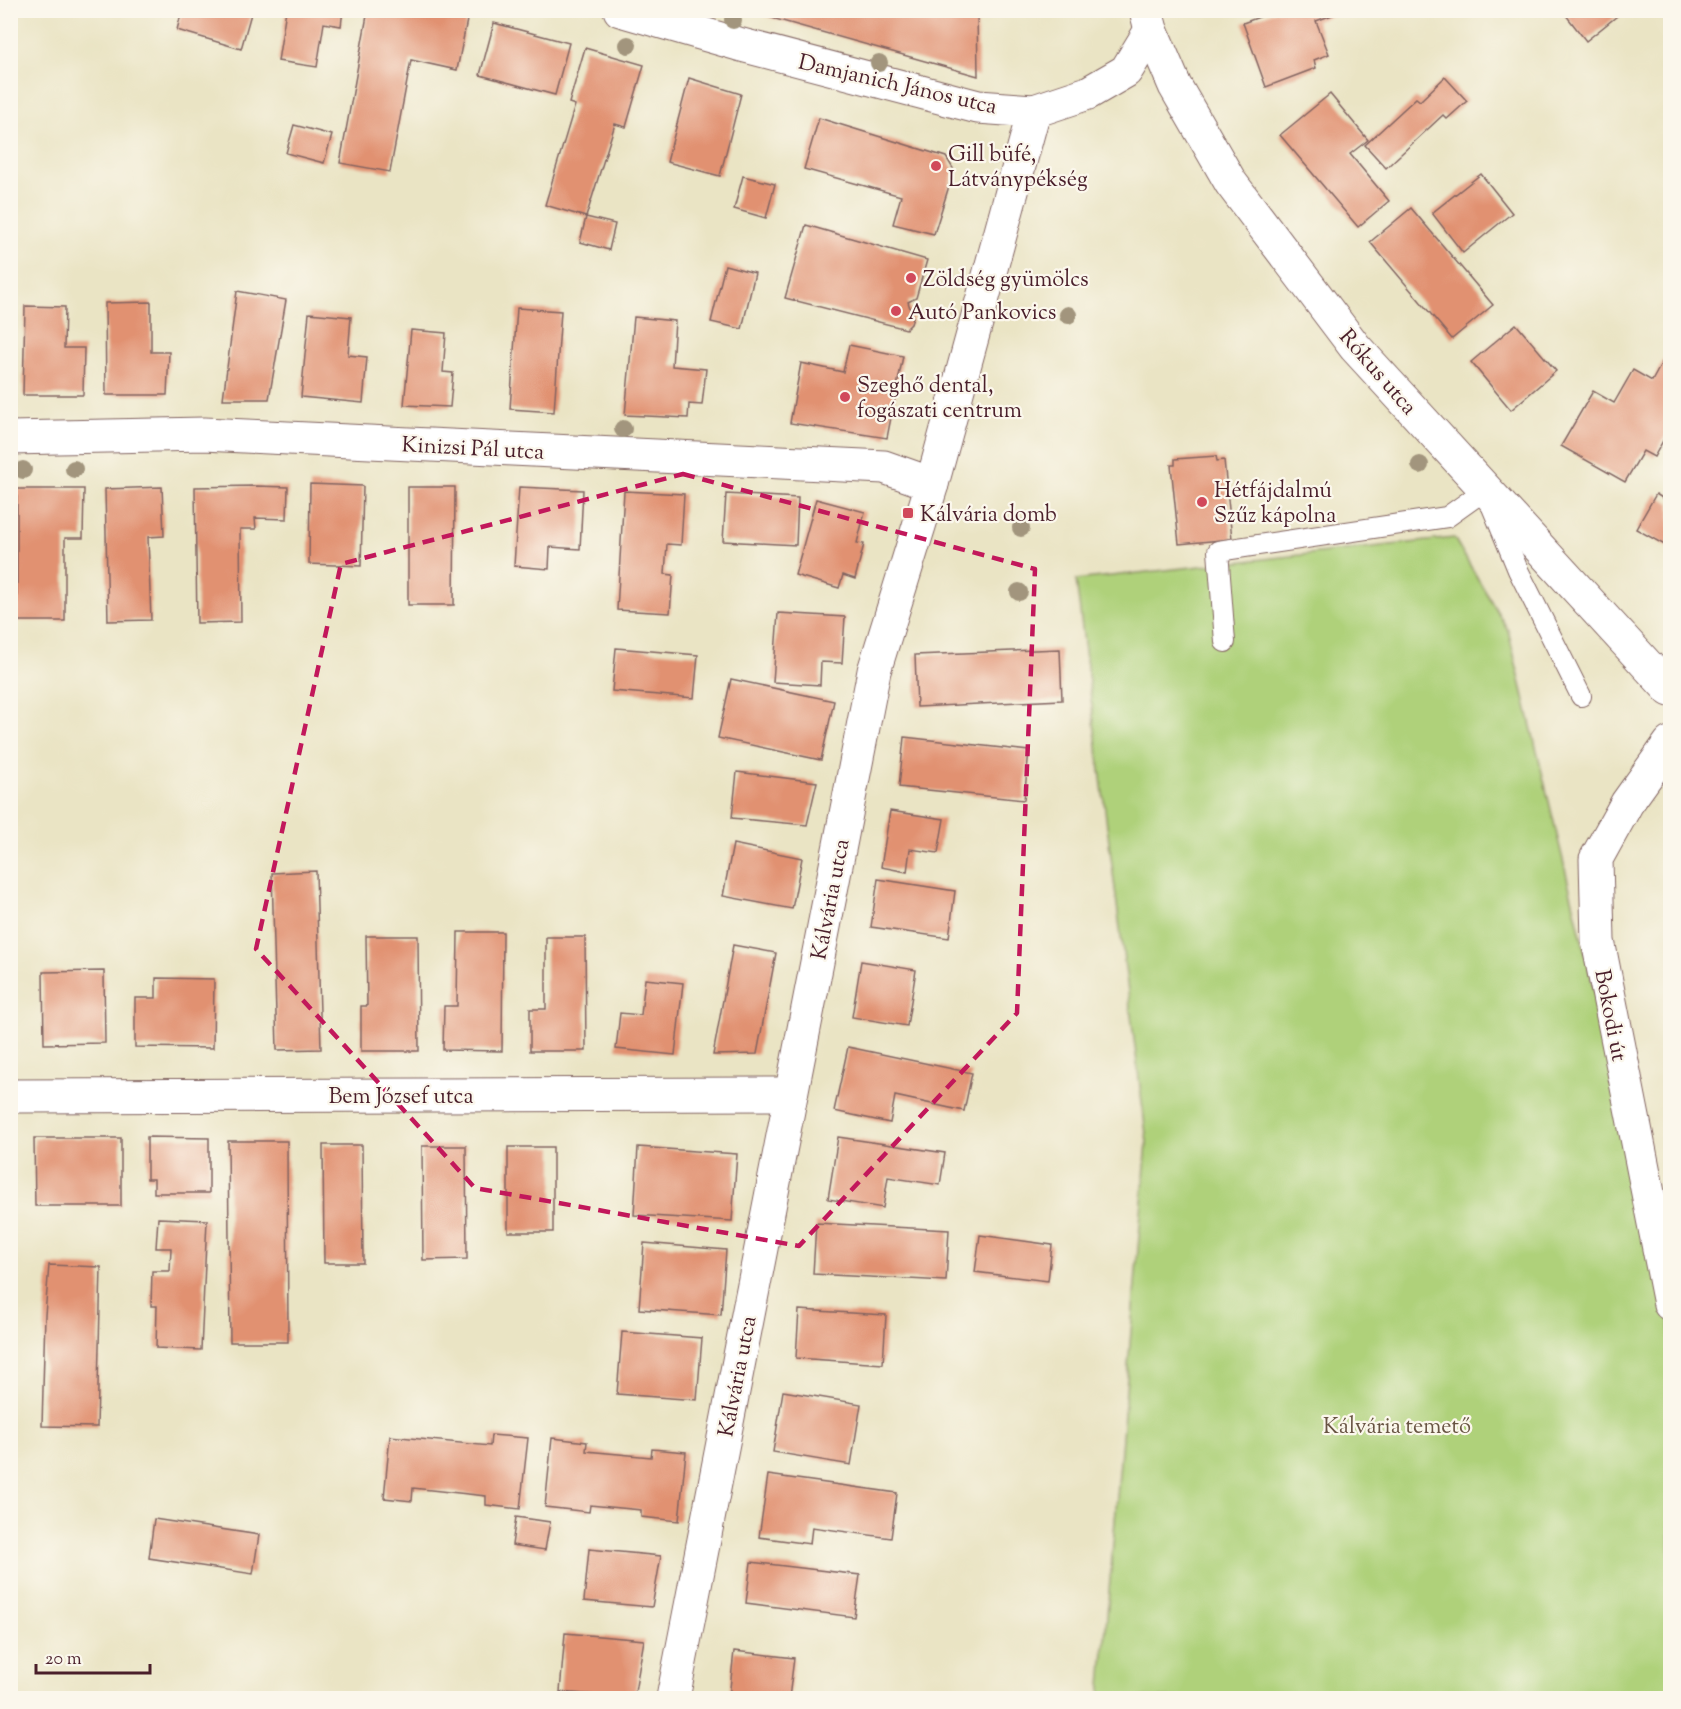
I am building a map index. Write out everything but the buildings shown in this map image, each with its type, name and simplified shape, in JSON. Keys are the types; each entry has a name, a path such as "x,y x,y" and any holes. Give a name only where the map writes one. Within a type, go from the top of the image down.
{"street":[{"name":"Damjanich János utca","path":"620,10 738,44 978,107 1034,111 1088,93 1126,71 1149,20"},
{"name":"Rókus utca","path":"1149,20 1175,86 1231,183 1355,347 1671,690"},
{"name":"Kálvária utca","path":"673,1698 874,671 932,484 1034,111"},
{"name":"Kinizsi Pál utca","path":"10,438 204,434 884,467 932,484"},
{"name":"Bokodi út","path":"1671,743 1627,802 1596,859 1598,941 1671,1304"},
{"name":"Bem József utca","path":"10,1096 791,1094"}],"lane":[{"path":"1225,642 1218,551 1447,517 1485,490 1518,570 1581,696"}],"highlighted area":[{"path":"683,474 1035,569 1017,1013 799,1246 475,1188 256,949 341,564"}],"green space":[{"name":"Kálvária temető","path":"1454,538 1508,630 1670,1308 1670,1698 1100,1698 1147,1142 1076,580"}],"place":[{"name":"Gill büfé, Látványpékség","path":"936,166"},
{"name":"Zöldség gyümölcs","path":"911,278"},
{"name":"Autó Pankovics","path":"896,311"},
{"name":"Szeghő dental, fogászati centrum","path":"845,397"},
{"name":"Hétfájdalmú Szűz kápolna","path":"1202,502"},
{"name":"Kálvária domb","path":"908,513"}]}
